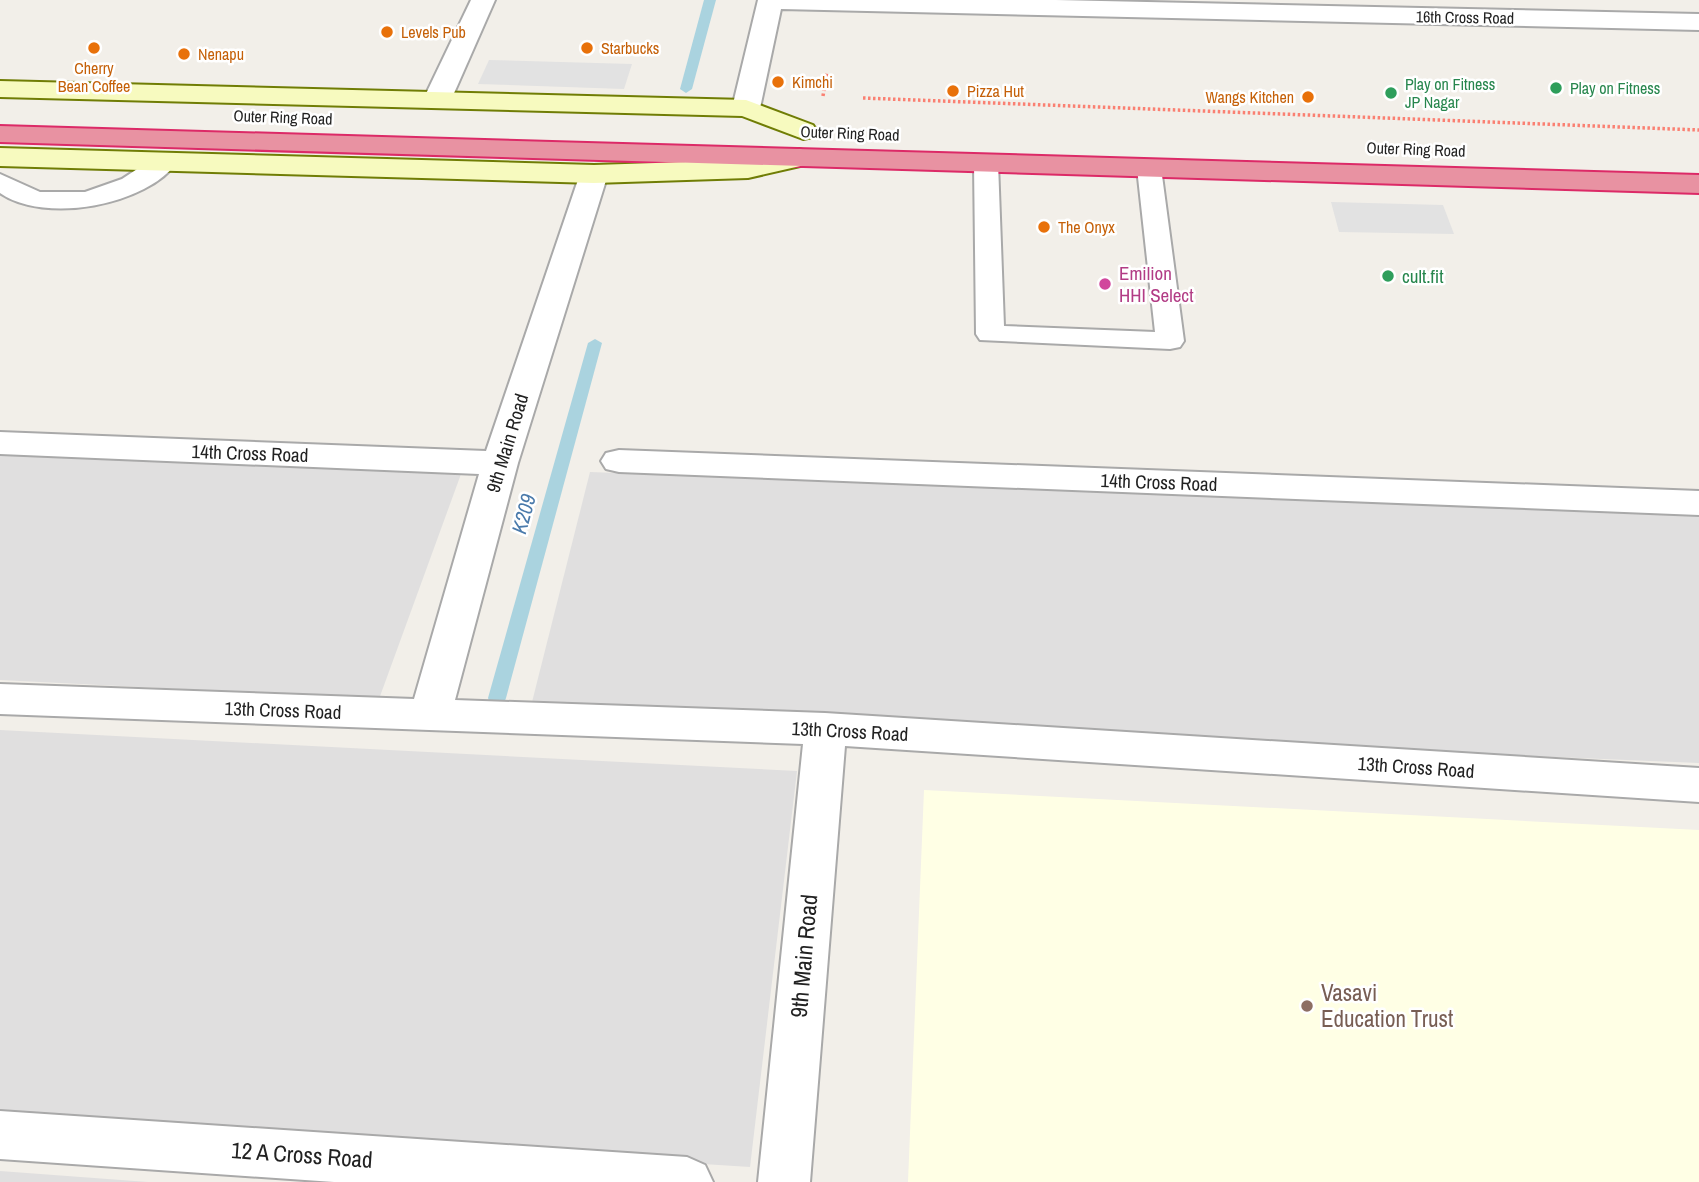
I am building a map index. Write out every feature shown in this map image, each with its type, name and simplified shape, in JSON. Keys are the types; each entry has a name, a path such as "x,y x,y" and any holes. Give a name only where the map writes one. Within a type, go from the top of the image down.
{"highway":[{"name":"Outer Ring Road","path":"0,108 811,140 986,163 1699,184"},
{"name":"Outer Ring Road","path":"1,158 811,140"}],"main road":[{"path":"0,89 746,108 811,140"},
{"name":"Outer Ring Road","path":"1,158 594,174 748,169 811,140"}],"street":[{"path":"437,100 483,0"},
{"path":"746,108 770,1"},
{"name":"16th Cross Road","path":"770,1 1699,22"},
{"name":"9th Main Road","path":"430,715 500,463 594,174"},
{"name":"14th Cross Road","path":"0,443 500,463"},
{"name":"14th Cross Road","path":"619,461 1699,503"},
{"name":"13th Cross Road","path":"0,699 825,729 1699,785"},
{"name":"9th Main Road","path":"784,1182 825,729"},
{"name":"12 A Cross Road","path":"0,1135 687,1182"}],"lane":[{"path":"1,158 10,191 28,198 49,201 94,197 137,184 153,174 166,161"},
{"path":"986,163 990,334 1170,341 1149,168"}],"path":[{"path":"823,97 827,72"},
{"path":"863,98 1699,130"}],"shaded area":[{"path":"489,60 632,64 624,89 478,84"},
{"path":"1331,202 1443,205 1454,234 1339,232"},
{"path":"0,454 461,474 379,699 0,680"},
{"path":"590,472 1699,513 1699,763 529,714"},
{"path":"0,730 797,771 750,1167 0,1119"},
{"name":"Vasavi Education Trust","path":"924,790 1699,830 1699,1182 908,1182"},
{"path":"0,1171 148,1182 0,1182"}],"waterway":[{"name":"K209","path":"686,89 710,0"},
{"name":"K209","path":"497,698 595,343"}],"place":[{"name":"Levels Pub","path":"387,32"},
{"name":"Cherry Bean Coffee","path":"94,48"},
{"name":"Starbucks","path":"587,48"},
{"name":"Nenapu","path":"184,54"},
{"name":"Kimchi","path":"778,82"},
{"name":"Play on Fitness","path":"1556,88"},
{"name":"Pizza Hut","path":"953,91"},
{"name":"Play on Fitness JP Nagar","path":"1391,93"},
{"name":"Wangs Kitchen","path":"1308,97"},
{"name":"The Onyx","path":"1044,227"},
{"name":"cult.fit","path":"1388,276"},
{"name":"Emilion HHI Select","path":"1105,284"},
{"name":"Vasavi Education Trust","path":"1307,1006"}]}
